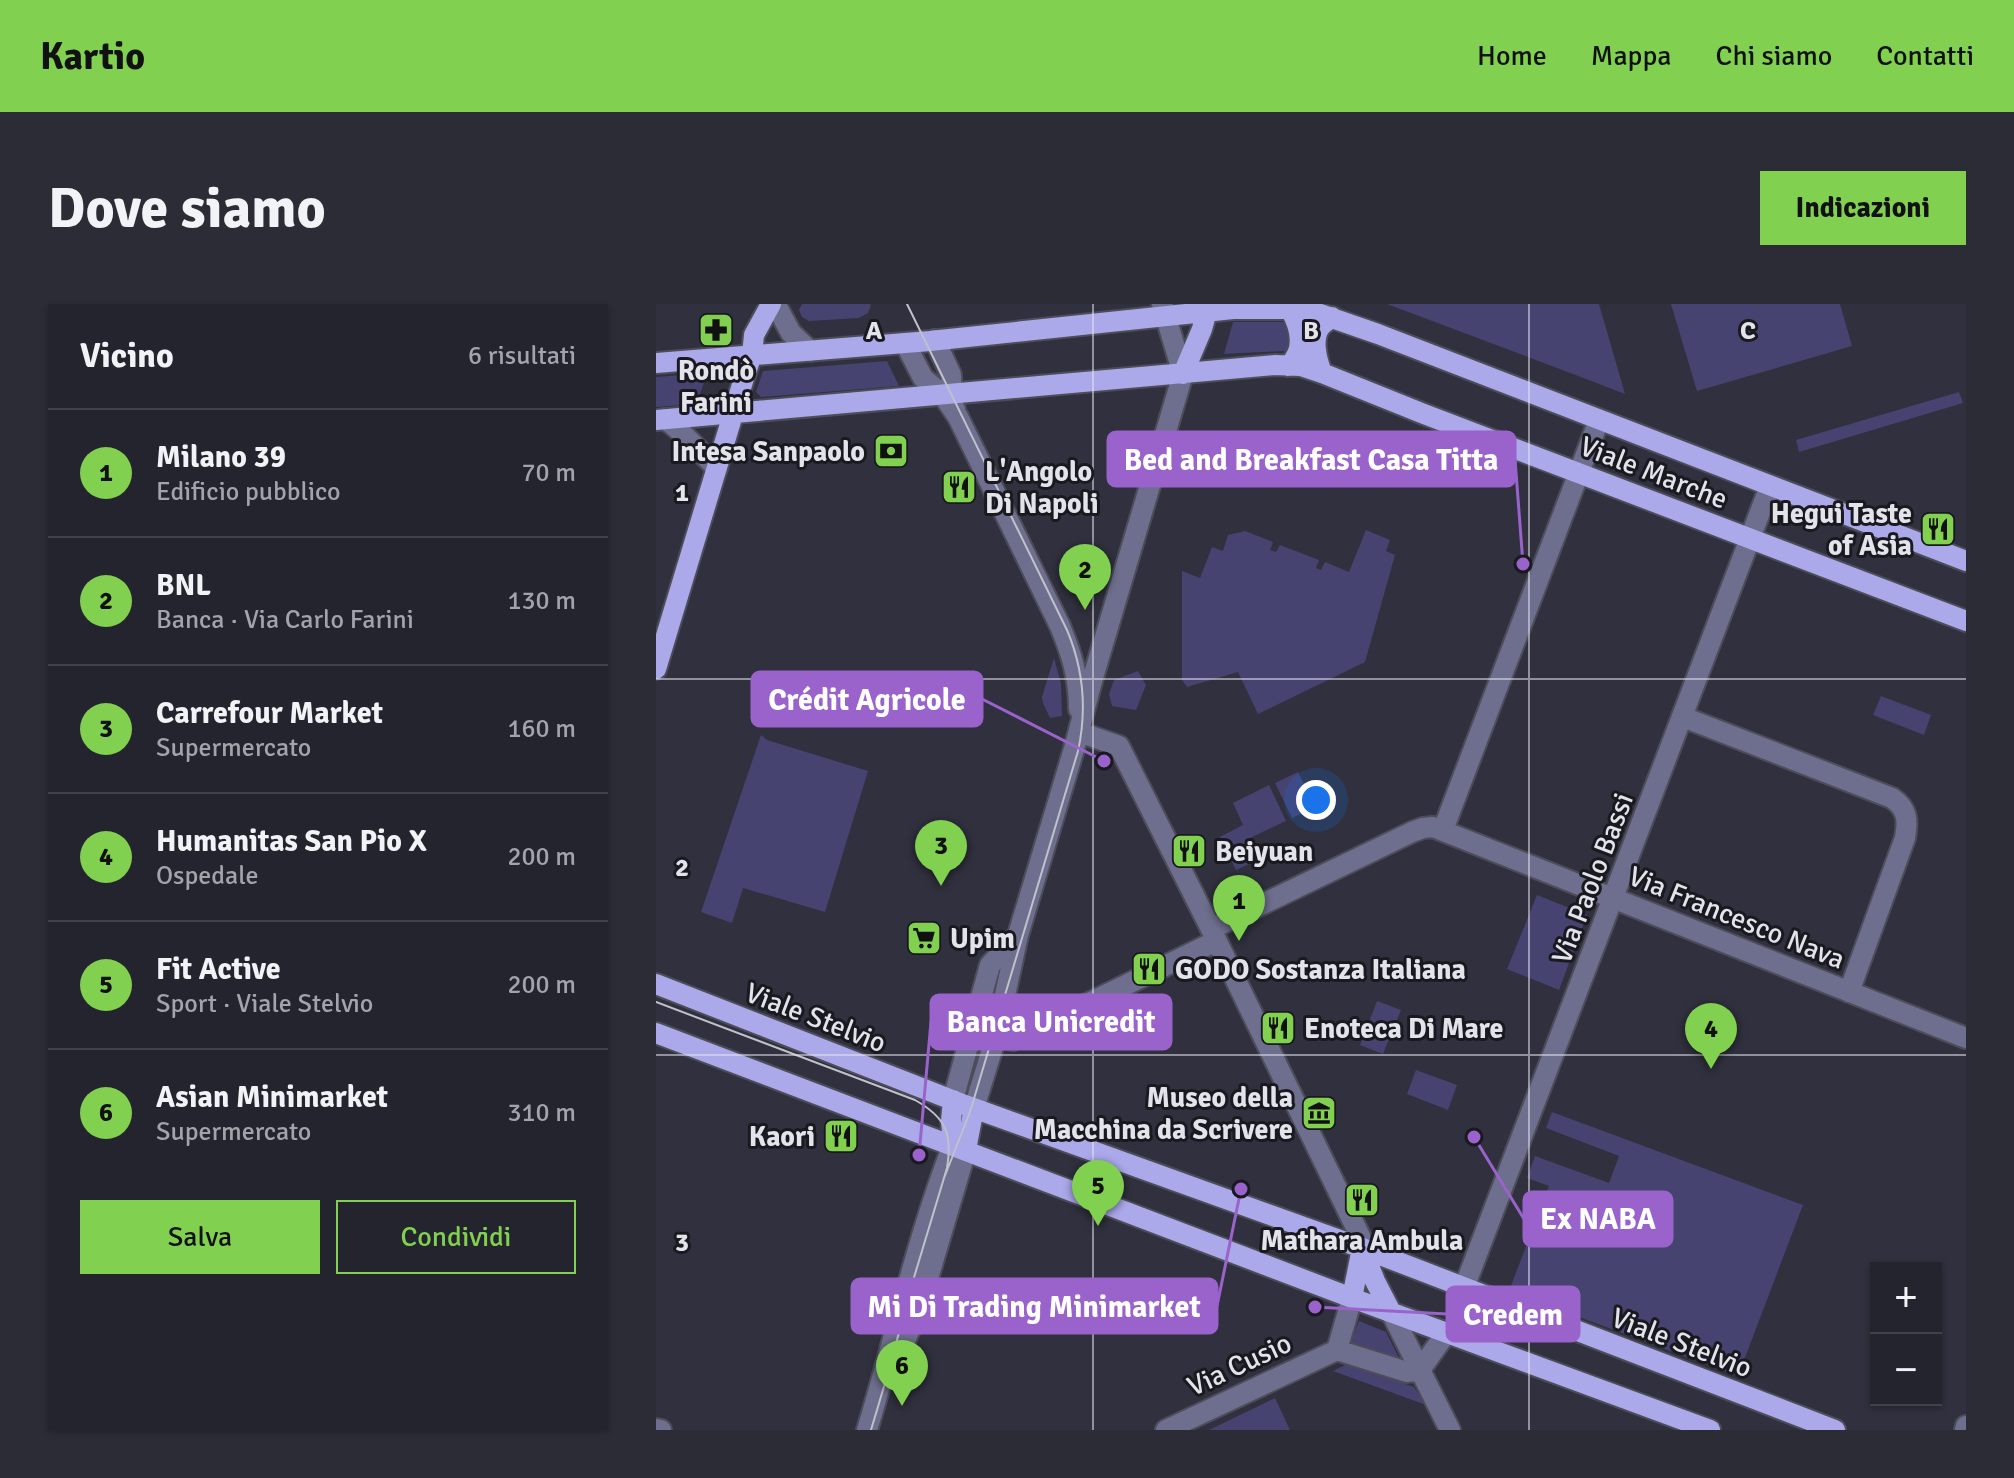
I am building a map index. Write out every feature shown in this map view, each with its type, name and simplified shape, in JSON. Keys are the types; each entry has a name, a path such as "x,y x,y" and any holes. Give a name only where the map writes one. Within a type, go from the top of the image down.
{"main road":[{"path":"656,669 752,355 768,337 776,305"},
{"name":"Viale Marche","path":"656,363 905,343 936,344 1163,310 1208,307 1306,309 1362,314 1378,334 1966,561"},
{"path":"1183,374 1208,307"},
{"path":"1288,366 1296,359 1301,340 1299,324 1290,309"},
{"path":"1322,373 1317,361 1317,334 1333,311"},
{"name":"Viale Marche","path":"660,420 1301,366 1966,621"},
{"name":"Viale Stelvio","path":"656,984 974,1108 1362,1248 1835,1430"},
{"path":"656,1033 1352,1298 1710,1430"},
{"path":"953,1100 951,1121 960,1148"},
{"path":"960,1148 974,1108"},
{"path":"1352,1298 1362,1248"},
{"path":"1362,1248 1391,1312"}],"street":[{"path":"776,305 791,333 810,351"},
{"path":"974,1108 996,1037 1018,935 1183,374 1163,310"},
{"path":"905,343 923,378 947,395 1060,626 1074,659 1079,693 1076,740"},
{"path":"936,344 951,375 947,395"},
{"path":"660,420 680,429 717,468"},
{"path":"996,1037 1013,1040 1412,832 1433,827 1443,830 1599,420"},
{"name":"Via Paolo Bassi","path":"1464,1288 1770,486"},
{"path":"1683,717 1901,804 1907,814 1905,838 1849,992"},
{"path":"1076,740 1119,746 1360,1236 1362,1248"},
{"name":"Via Francesco Nava","path":"1443,830 1966,1038"},
{"path":"953,1100 990,965 1018,935"},
{"path":"867,1430 878,1391 899,1356 921,1302 960,1148"},
{"path":"1352,1298 1337,1350 1407,1372 1420,1370 1447,1332"},
{"path":"1391,1312 1450,1430"},
{"name":"Via Cusio","path":"1166,1430 1337,1350"}],"shaded area":[{"path":"802,304 871,305 868,313 859,318 809,321 802,317 799,310"},
{"path":"1387,304 1599,304 1625,394 1602,385"},
{"path":"1671,304 1840,304 1852,346 1697,391"},
{"path":"1233,322 1285,322 1289,325 1292,348 1224,354"},
{"path":"887,361 899,386 761,397 756,392 763,371"},
{"path":"707,373 697,404 656,407 656,377"},
{"path":"1959,392 1963,403 1799,452 1796,440"},
{"path":"1366,530 1390,540 1386,551 1395,555 1365,662 1258,714 1238,672 1187,687 1182,680 1182,571 1200,578 1212,547 1223,551 1228,535 1245,531 1273,542 1270,550 1276,552 1280,545 1319,560 1316,568 1321,570 1325,562 1349,572"},
{"path":"1054,658 1061,684 1062,716 1050,718 1042,697"},
{"path":"1138,671 1146,685 1136,710 1112,706 1109,694 1114,680"},
{"path":"1881,696 1931,715 1924,735 1873,715"},
{"path":"761,735 767,740 868,771 825,912 743,888 732,923 701,912"},
{"path":"1298,772 1315,807 1292,818 1275,783"},
{"path":"1269,785 1286,821 1250,838 1260,859 1236,870 1220,837 1243,825 1233,803"},
{"path":"1537,895 1587,915 1559,990 1507,969"},
{"path":"1377,1001 1401,1010 1383,1054 1360,1045"},
{"path":"1416,1070 1457,1085 1448,1110 1407,1094"},
{"path":"1552,1112 1803,1205 1738,1376 1509,1291 1549,1186 1527,1178 1535,1156 1609,1183 1619,1156 1546,1128"},
{"path":"1359,1321 1386,1332 1403,1366 1349,1346"},
{"path":"1349,1363 1414,1387 1426,1405 1333,1371"},
{"path":"1275,1398 1290,1430 1209,1430"}],"tram line":[{"path":"907,304 1067,630 1077,659 1083,705 1078,751 970,1112 944,1178"},
{"path":"656,1002 915,1100 934,1113 944,1127 949,1145 947,1168 871,1430"}],"place":[{"name":"Rondò Farini","path":"716,330"},
{"name":"Intesa Sanpaolo","path":"891,451"},
{"name":"L'Angolo Di Napoli","path":"959,487"},
{"name":"Hegui Taste of Asia","path":"1938,529"},
{"name":"Bed and Breakfast Casa Titta","path":"1523,564"},
{"name":"BNL","path":"1085,610"},
{"name":"Crédit Agricole","path":"1104,761"},
{"name":"Beiyuan","path":"1189,851"},
{"name":"Carrefour Market","path":"941,886"},
{"name":"Upim","path":"924,938"},
{"name":"Milano 39","path":"1239,941"},
{"name":"GODO Sostanza Italiana","path":"1149,969"},
{"name":"Enoteca Di Mare","path":"1278,1028"},
{"name":"Humanitas San Pio X","path":"1711,1069"},
{"name":"Museo della Macchina da Scrivere","path":"1319,1113"},
{"name":"Kaori","path":"841,1136"},
{"name":"Ex NABA","path":"1474,1137"},
{"name":"Banca Unicredit","path":"919,1155"},
{"name":"Mi Di Trading Minimarket","path":"1241,1189"},
{"name":"Mathara Ambula","path":"1362,1200"},
{"name":"Fit Active","path":"1098,1226"},
{"name":"Credem","path":"1315,1307"},
{"name":"Asian Minimarket","path":"902,1406"}]}
